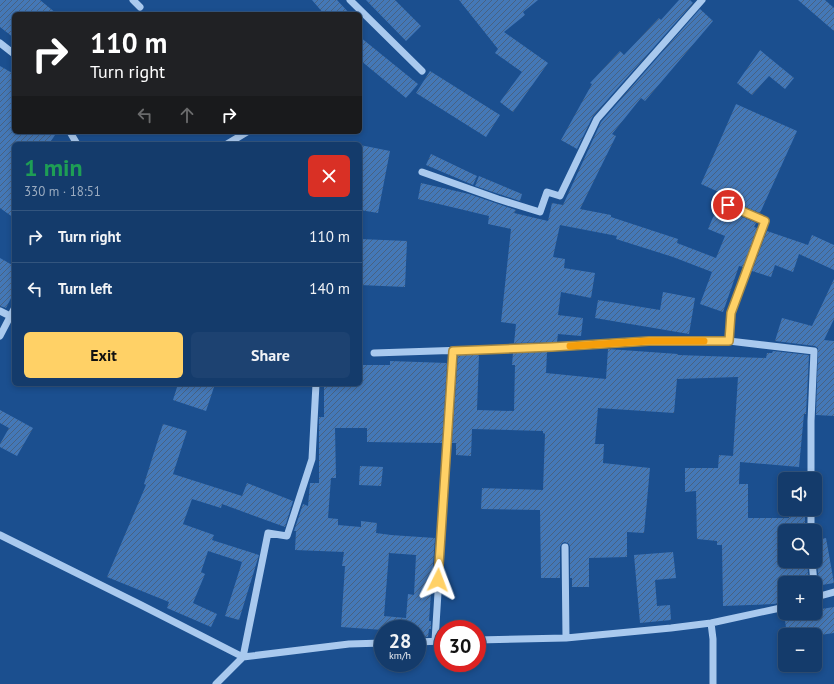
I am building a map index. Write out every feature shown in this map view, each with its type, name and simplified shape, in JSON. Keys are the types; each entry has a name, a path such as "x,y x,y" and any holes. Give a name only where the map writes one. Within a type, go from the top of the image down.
{"street":[{"path":"133,0 140,8"},
{"path":"350,0 422,71"},
{"path":"422,172 540,212 547,192 560,196 597,119 702,0"},
{"path":"0,43 12,52"},
{"path":"230,142 244,134"},
{"path":"728,205 765,221 731,313 729,341"},
{"path":"0,311 10,316"},
{"path":"0,336 12,312"},
{"path":"374,353 545,347 649,341 729,341 814,351 811,421 811,472"},
{"path":"436,620 453,351"},
{"path":"216,684 243,657 268,533 287,536 312,458 316,386"},
{"path":"0,535 243,657 349,644 374,643"},
{"path":"565,547 566,638"},
{"path":"822,595 834,592"},
{"path":"486,640 566,638 710,623 778,608"},
{"path":"710,623 713,639 714,684"}],"building":[{"path":"0,0 40,0 55,12 12,12 12,36 0,27"},
{"path":"312,0 337,0 348,12 322,12"},
{"path":"366,0 395,0 421,26 406,41"},
{"path":"459,0 538,0 523,12 525,15 504,32 548,63 513,112 500,102 522,72 495,53 498,49"},
{"path":"679,0 690,0 693,3 593,116 577,149 561,140 592,84 590,83 620,51 624,55 659,18 661,20"},
{"path":"798,0 825,0 834,8 834,31"},
{"path":"700,9 713,21 645,101 641,98 612,134 616,136 580,209 611,215 611,217 678,239 677,243 716,258 725,236 708,229 723,194 701,184 736,104 797,131 760,213 730,200 723,203 726,210 756,223 754,227 757,228 743,267 739,266 723,312 700,304 712,272 673,257 616,239 617,236 560,225 553,257 565,259 564,268 595,273 591,298 561,292 558,315 583,318 581,336 558,334 557,342 514,343 516,324 501,322 511,229 488,224 489,216 418,199 421,183 469,194 516,210 514,213 548,221 552,203 563,205 601,122"},
{"path":"362,39 418,84 406,98 362,62"},
{"path":"760,50 794,78 785,89 769,76 752,95 737,83"},
{"path":"0,66 12,73 12,134 56,134 50,142 12,142 12,217 0,208"},
{"path":"430,71 500,115 486,137 416,93"},
{"path":"362,145 390,151 378,213 362,210"},
{"path":"431,154 477,176 473,185 426,165"},
{"path":"479,176 522,194 520,201 475,186"},
{"path":"767,231 808,245 812,235 834,245 834,270 799,254 793,272 775,265 771,277 752,271"},
{"path":"362,239 407,241 405,287 362,285"},
{"path":"0,258 12,265 12,296 6,308 0,306"},
{"path":"834,279 834,319 824,340 834,341 834,416 816,415 818,348 815,346 775,341 782,318 812,326"},
{"path":"663,292 695,298 689,334 595,318 598,300 660,310"},
{"path":"608,349 678,355 766,358 767,353 772,353 773,351 809,355 806,414 804,414 799,467 740,462 739,484 748,484 748,518 789,518 789,516 805,516 805,524 778,524 778,568 808,568 808,576 778,576 778,603 723,606 722,545 717,545 717,541 697,539 696,491 685,492 685,468 718,468 719,455 733,456 738,377 677,379 674,413 598,408 595,444 604,444 603,463 650,468 644,533 627,532 627,557 589,558 589,587 572,587 572,578 570,578 570,547 569,544 565,542 562,543 560,547 560,578 541,578 540,510 481,509 482,488 543,490 545,434 543,431 472,429 471,456 456,455 456,443 452,443 458,355 479,354 477,410 514,411 515,365 512,365 513,353 547,352 546,373 606,379"},
{"path":"390,361 447,363 442,443 367,442 367,428 335,428 336,478 331,478 328,518 338,519 338,525 361,527 361,521 377,523 376,533 435,538 429,621 431,621 431,629 429,629 428,637 426,637 426,620 374,620 374,629 341,627 345,566 342,566 344,552 295,550 296,531 294,531 303,504 308,506 310,483 319,483 319,417 324,417 324,386 362,386 362,365 390,365","holes":["389,553 416,555 414,595 408,594 406,618 384,616"]},
{"path":"177,386 214,386 206,411 173,400"},
{"path":"0,410 33,428 17,456 0,447 0,444 9,428 0,423"},
{"path":"163,424 187,431 173,474 242,496 247,483 293,501 285,527 222,504 221,508 192,499 183,524 214,535 212,540 259,555 239,620 225,616 242,562 208,551 201,572 205,574 193,603 217,614 211,627 167,608 169,602 107,577 146,485 144,484"},
{"path":"360,466 383,467 381,486 359,485"},
{"path":"826,538 834,583 822,585 822,576 818,576 818,568 822,568 822,539"},
{"path":"673,552 676,578 655,580 657,606 670,605 671,620 640,623 634,555"},
{"path":"834,607 834,633 822,635 822,628 786,628 785,620 822,620 822,609"}],"slow traffic":[{"path":"570,346 649,341 704,341"}],"route":[{"path":"438,580 453,351 649,341 729,341 731,313 765,221 728,205"}]}
